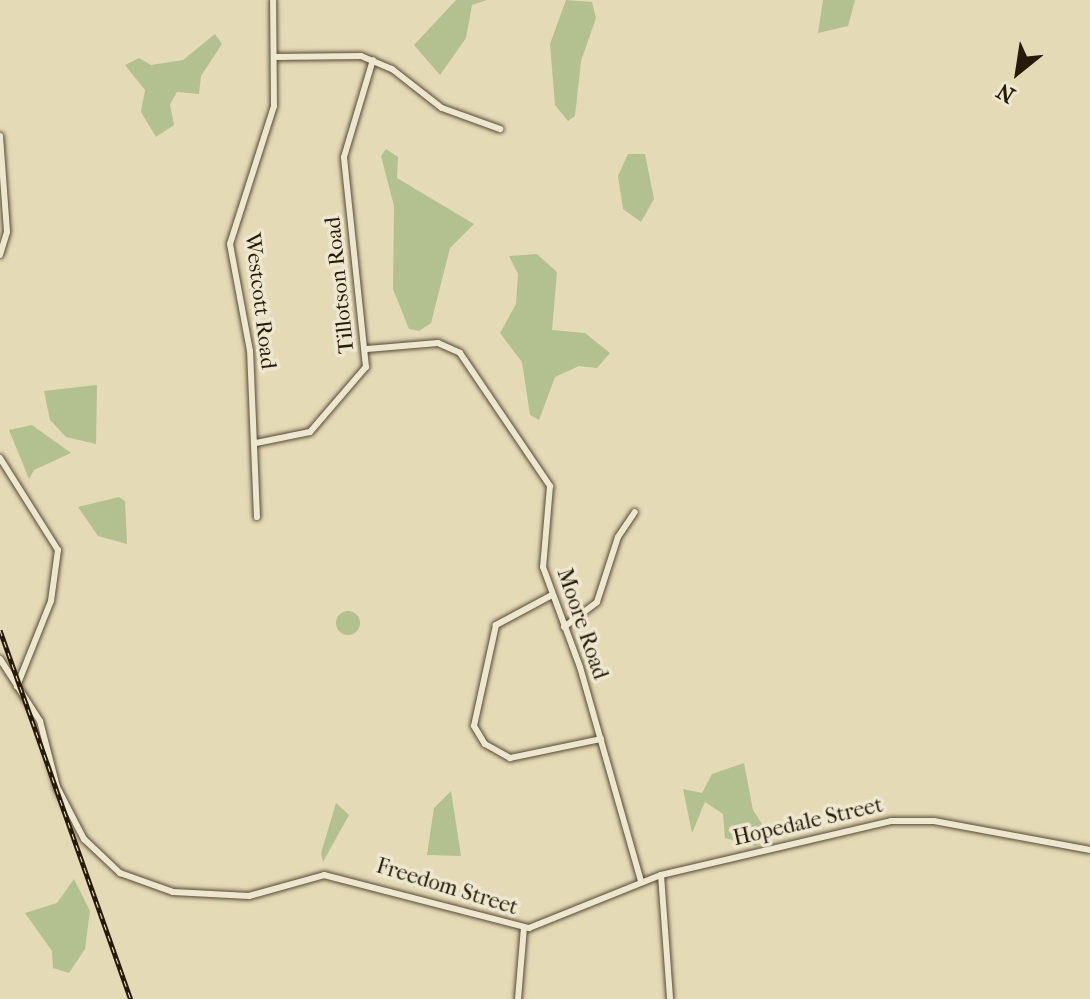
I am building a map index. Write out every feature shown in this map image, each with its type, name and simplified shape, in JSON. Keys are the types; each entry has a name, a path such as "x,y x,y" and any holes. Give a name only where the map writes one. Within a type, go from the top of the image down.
{"street":[{"name":"Westcott Road","path":"257,517 250,351 230,244 274,106 273,0"},
{"path":"274,57 336,53 373,60 442,108 500,129"},
{"name":"Tillotson Road","path":"256,443 310,432 358,382 367,349 344,157 373,60"},
{"path":"0,136 7,232 0,255"},
{"name":"Moore Road","path":"367,349 438,343 471,364 550,486 541,550 552,595 601,739 641,881"},
{"path":"0,458 58,550 51,601 17,686"},
{"path":"564,627 597,602 618,537 635,512"},
{"path":"552,595 496,625 476,732 496,752 517,758 601,739"},
{"name":"Freedom Street","path":"0,659 40,721 75,825 135,882 240,896 324,875 524,928 641,881 723,859"},
{"name":"Hopedale Street","path":"723,859 914,820 1090,850"},
{"path":"661,875 670,999"},
{"path":"518,999 524,928"}],"green space":[{"path":"456,0 487,0 472,5 466,38 440,75 414,45"},
{"path":"566,0 592,2 596,18 581,61 575,116 568,121 555,105 550,44"},
{"path":"823,0 855,0 848,26 818,33"},
{"path":"215,34 222,44 201,76 199,94 177,92 170,104 174,125 156,137 141,112 145,90 125,65 139,58 151,65 183,60"},
{"path":"386,149 398,157 397,178 474,224 450,248 431,323 419,331 409,329 393,289 394,206 381,156"},
{"path":"628,154 645,154 654,199 641,222 623,209 618,176"},
{"path":"537,254 557,272 552,330 585,333 610,353 597,368 579,366 555,377 539,420 530,415 522,362 500,333 516,304 518,274 509,256"},
{"path":"97,385 96,444 66,437 50,420 44,391"},
{"path":"32,425 71,453 34,470 29,479 9,430"},
{"path":"119,497 125,501 127,544 98,536 78,507"},
{"path":"348,611 356,615 360,623 356,631 348,635 340,631 336,623 340,615"},
{"path":"744,763 753,810 771,838 756,846 725,838 723,814 705,802 692,833 683,789 702,793 712,774"},
{"path":"451,791 461,856 427,855 434,808"},
{"path":"336,803 349,815 323,862 321,853"},
{"path":"74,879 90,911 85,949 69,973 53,968 52,951 25,913 57,903"}],"railway":[{"path":"0,630 131,999"}]}
